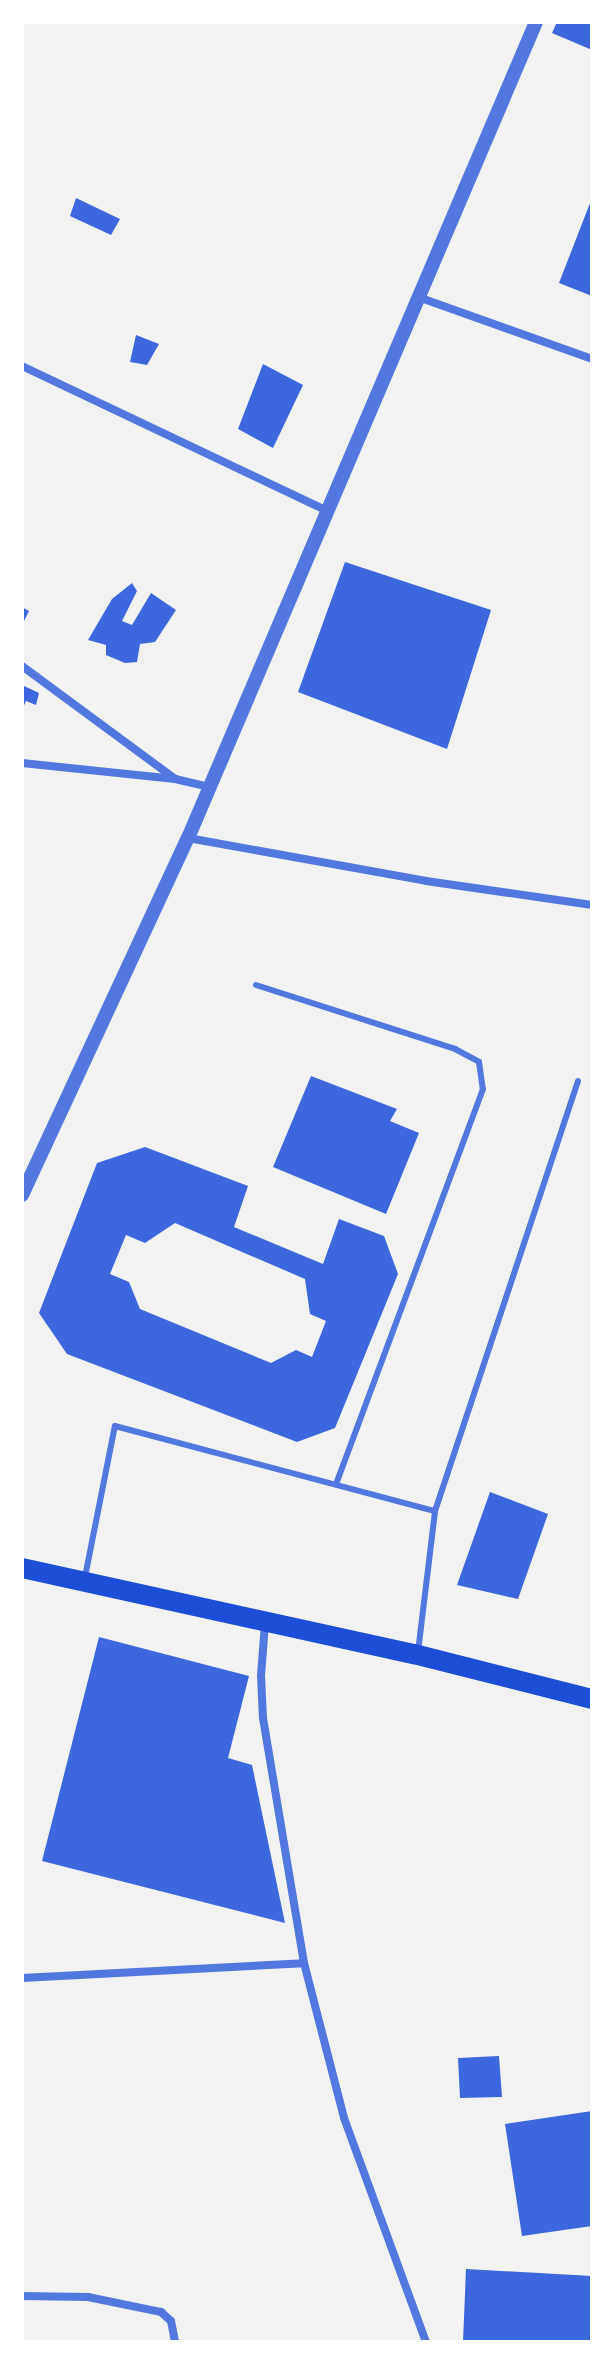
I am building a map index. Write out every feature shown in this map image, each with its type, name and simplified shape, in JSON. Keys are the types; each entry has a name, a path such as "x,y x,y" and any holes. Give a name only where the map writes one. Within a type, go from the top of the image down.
{"main road":[{"path":"22,1568 418,1655 592,1699"}],"street":[{"path":"22,1195 188,838 536,22"},
{"path":"418,297 592,359"},
{"path":"22,366 327,511"},
{"path":"22,666 175,779"},
{"path":"22,763 175,779 209,787"},
{"path":"188,838 426,881 592,905"},
{"path":"265,1622 261,1676 263,1718 304,1963 344,2118 426,2342"},
{"path":"22,1978 304,1963"},
{"path":"22,2296 88,2297 161,2312 171,2321 175,2342"}],"lane":[{"path":"256,985 455,1049 479,1062 483,1089 336,1485"},
{"path":"418,1655 435,1511 578,1081"},
{"path":"84,1582 115,1426 435,1511"}],"building":[{"path":"557,22 592,22 592,50 552,33"},
{"path":"76,198 120,219 111,235 70,216"},
{"path":"592,198 592,296 559,283"},
{"path":"136,335 159,344 147,365 130,362"},
{"path":"263,364 303,385 273,448 238,429"},
{"path":"345,562 491,610 447,749 298,692"},
{"path":"132,583 137,591 122,621 132,625 151,593 176,610 155,642 140,644 137,662 125,663 106,655 106,645 88,640 112,599"},
{"path":"22,607 29,611 22,625"},
{"path":"22,685 39,693 36,705 26,701 22,710"},
{"path":"311,1076 397,1109 390,1121 419,1133 386,1214 273,1167"},
{"path":"145,1147 248,1186 234,1227 323,1264 339,1219 384,1236 398,1274 335,1428 297,1442 67,1354 39,1313 97,1163","holes":["175,1223 305,1279 310,1314 326,1321 312,1357 296,1350 271,1363 140,1309 129,1282 110,1274 126,1235 145,1243"]},
{"path":"490,1492 548,1514 518,1599 457,1585"},
{"path":"99,1637 249,1676 228,1758 252,1765 285,1923 42,1861"},
{"path":"499,2056 502,2097 460,2098 458,2058"},
{"path":"592,2111 592,2226 522,2236 505,2124"},
{"path":"466,2269 592,2276 592,2342 463,2342"}]}
